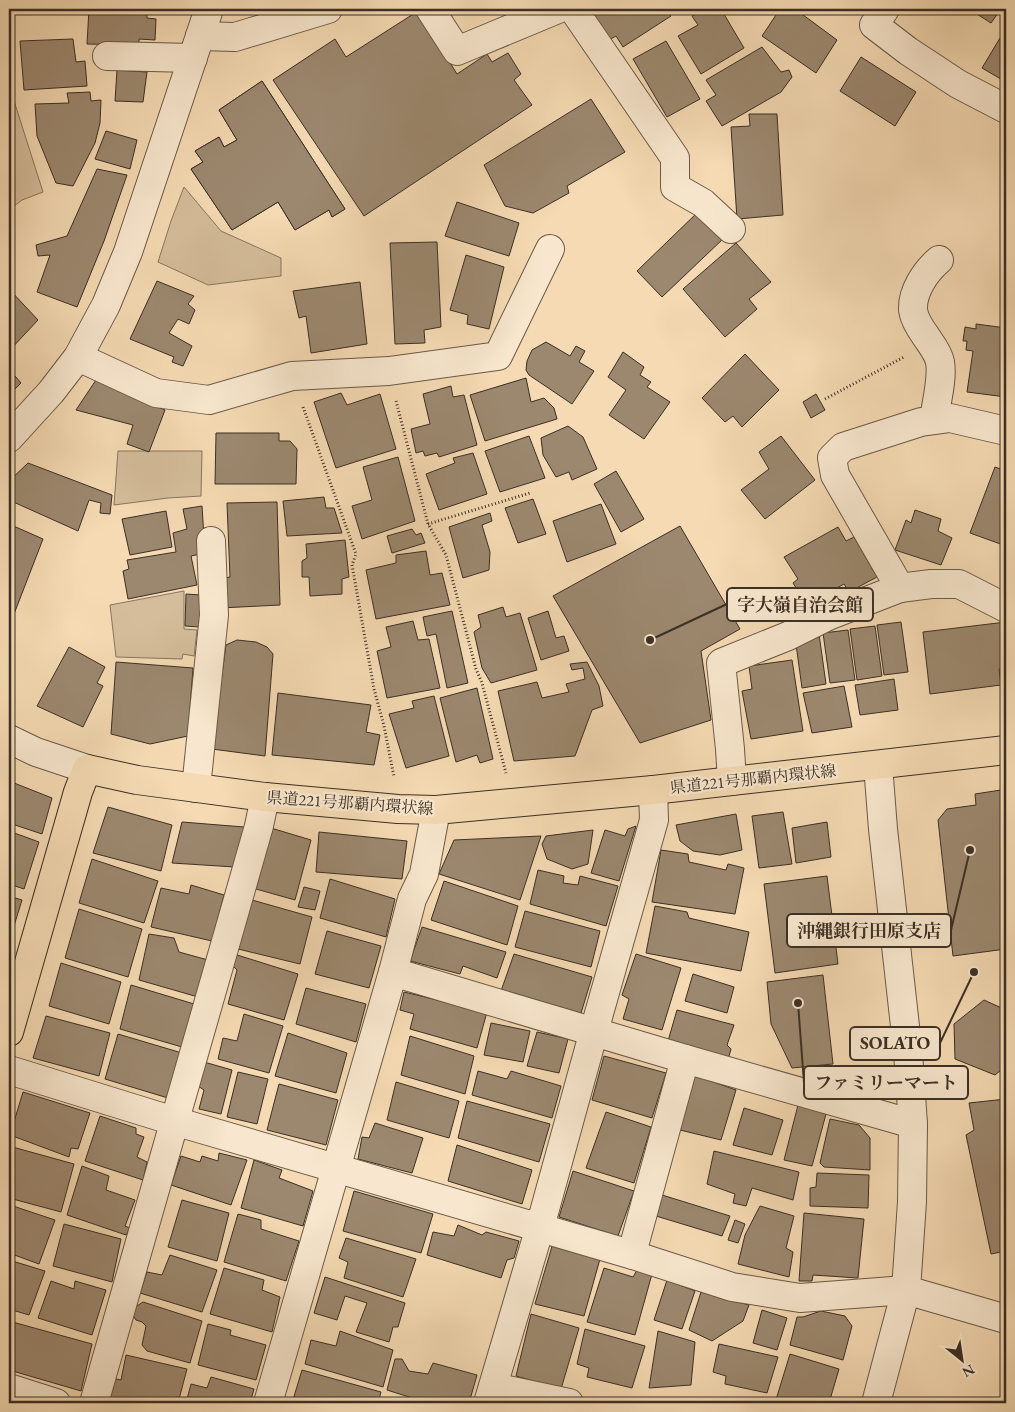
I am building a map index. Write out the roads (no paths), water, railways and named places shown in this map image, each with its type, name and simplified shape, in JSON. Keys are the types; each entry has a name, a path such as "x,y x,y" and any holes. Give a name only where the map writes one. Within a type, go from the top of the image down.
{"main road":[{"name":"県道221号那覇内環状線","path":"87,769 112,776 265,797 398,809 436,810 653,790 1006,750"},
{"path":"9,1032 78,792 87,769"}],"street":[{"path":"9,438 51,392 78,357 106,305 128,252 210,9"},
{"path":"107,56 197,47 328,9"},
{"path":"430,9 457,51 558,9"},
{"path":"573,9 675,158 675,187 703,203 731,229"},
{"path":"885,9 874,25 908,51 958,84 1006,109"},
{"path":"78,357 156,393 209,400 292,376 389,371 498,356 550,248"},
{"path":"934,420 940,362 919,326 913,310 917,292 925,273 939,260"},
{"path":"900,588 835,475 832,458 843,447 921,422 950,418 1006,431"},
{"path":"196,788 214,615 211,541"},
{"path":"732,781 721,663 788,636 828,616 900,588 931,584 959,584 1006,608"},
{"path":"9,739 43,755 87,769"},
{"path":"876,1403 893,1345 906,1290 912,1202 913,1124 908,1053 883,829 878,765"},
{"path":"570,1403 491,1395 654,820 653,790"},
{"path":"94,1403 259,826 265,797"},
{"path":"268,1403 393,972 412,899 424,874 436,810"},
{"path":"393,972 594,1030 685,1059 913,1124"},
{"path":"634,1255 635,1242 685,1059"},
{"path":"9,1070 336,1169 634,1255 732,1287 800,1298 906,1290 1006,1319"},
{"path":"10,1394 56,1403"}],"place":[{"name":"字大嶺自治会館","path":"650,640"},
{"name":"沖縄銀行田原支店","path":"970,850"},
{"name":"SOLATO","path":"974,972"},
{"name":"ファミリーマート","path":"798,1003"}]}
